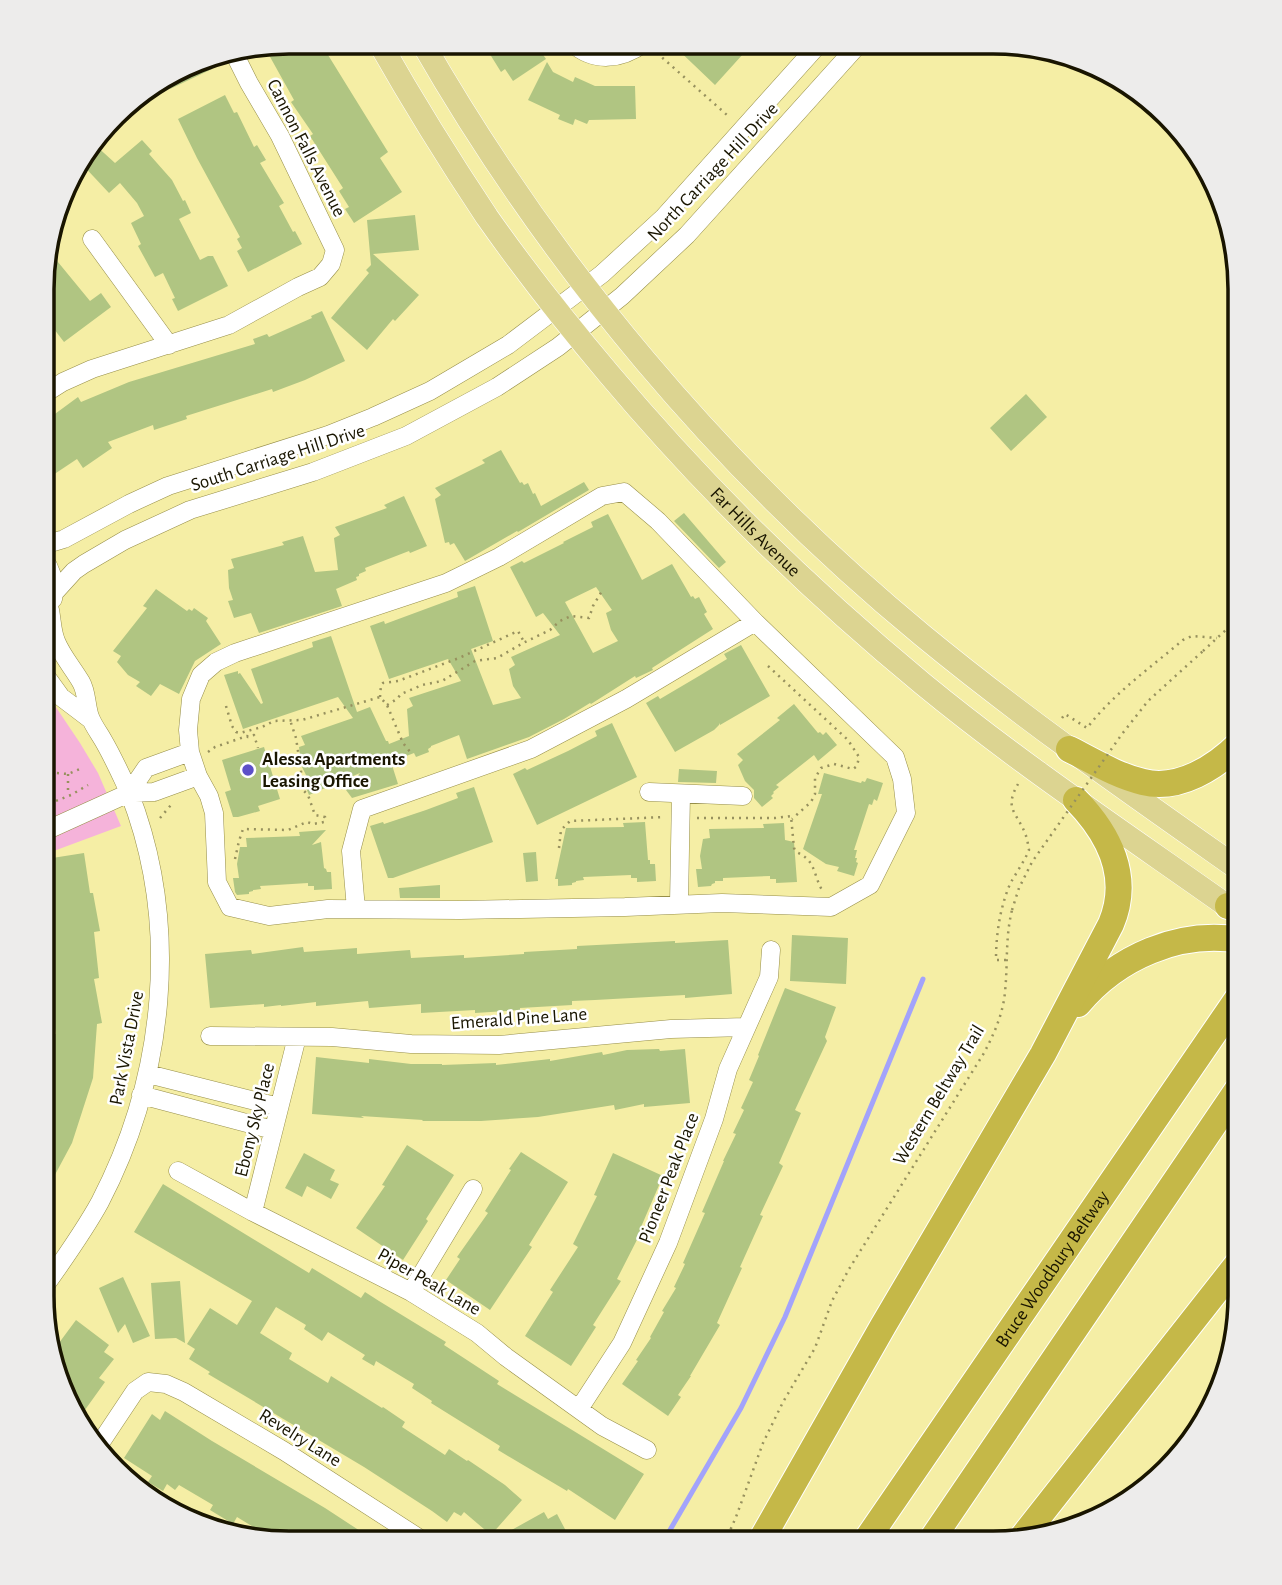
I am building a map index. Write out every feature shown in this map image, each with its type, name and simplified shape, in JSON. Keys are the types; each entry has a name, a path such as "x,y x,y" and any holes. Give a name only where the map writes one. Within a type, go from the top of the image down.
{"highway":[{"path":"1069,749 1128,778 1160,784 1201,772 1228,754"},
{"path":"767,1530 1043,1054 1108,931 1118,904 1120,885 1114,859 1093,819 1076,800"},
{"path":"1043,1054 1074,1008 1092,988 1111,973 1155,949 1181,941 1206,937 1227,939"},
{"name":"Bruce Woodbury Beltway","path":"873,1530 1227,1014"},
{"path":"938,1530 1227,1105"},
{"path":"1030,1528 1227,1279"}],"main road":[{"name":"Far Hills Avenue","path":"386,55 474,197 571,298 674,448 729,507 856,628 926,686 1076,800 1227,904"},
{"name":"Far Hills Avenue","path":"430,55 496,162 571,298 590,322 690,412 819,543 922,635 1016,710 1227,861"}],"street":[{"name":"North Carriage Hill Drive","path":"571,298 618,260 674,206 810,54"},
{"name":"North Carriage Hill Drive","path":"590,322 667,255 702,220 738,176 850,54"},
{"path":"593,55 607,58 622,55"},
{"name":"Cannon Falls Avenue","path":"169,345 229,326 298,287 320,278 331,264 335,250 280,136 238,60"},
{"path":"54,386 92,369 169,345 92,239"},
{"name":"South Carriage Hill Drive","path":"54,542 168,486 327,435 403,404 508,345 571,298"},
{"name":"South Carriage Hill Drive","path":"54,599 66,579 84,564 151,527 213,502 313,472 407,436 497,387 590,322"},
{"path":"624,492 658,521 755,622 895,757 902,779 906,813 870,885 831,907 679,903 625,907 474,910 328,909 269,916 230,907 216,882 214,813 209,796 198,776 197,753 188,730 191,699 201,675 216,662 235,653 446,583 499,557 602,496 624,492"},
{"path":"356,909 351,851 362,809 531,749 626,699 755,622"},
{"name":"Park Vista Drive","path":"54,633 62,654 82,684 90,719 104,741 129,793 140,826 158,917 160,961 159,1012 148,1074 124,1149 85,1228 54,1273"},
{"name":"Park Vista Drive","path":"54,687 61,697 90,719"},
{"path":"129,793 146,768 197,753"},
{"path":"54,827 129,793 154,792 198,776"},
{"path":"649,792 743,796"},
{"path":"679,903 681,794"},
{"name":"Pioneer Peak Place","path":"579,1409 622,1343 668,1243 714,1119 729,1069 769,977 771,950"},
{"name":"Emerald Pine Lane","path":"210,1036 344,1038 423,1045 499,1045 671,1029 746,1027"},
{"name":"Ebony Sky Place","path":"253,1212 297,1037"},
{"path":"148,1074 279,1107"},
{"path":"141,1095 273,1130"},
{"name":"Piper Peak Lane","path":"178,1171 411,1292 477,1333 602,1426 647,1450"},
{"path":"411,1292 473,1189"},
{"name":"Revelry Lane","path":"103,1439 135,1391 148,1382 166,1384 284,1451 406,1530"}],"path":[{"path":"657,54 727,115"},
{"path":"387,705 401,694 422,685 442,681 475,661 497,658 571,616 589,618 603,589"},
{"name":"Western Beltway Trail","path":"730,1530 764,1443 783,1402 815,1348 829,1308 849,1269 994,1034 1003,1009 1007,930 1019,888 1032,862 1148,701 1228,628"},
{"path":"411,754 387,705 380,697 383,683 398,681 459,658 518,631 524,642"},
{"path":"1059,722 1065,714 1087,728 1112,699 1183,640 1198,636 1217,638"},
{"path":"768,666 848,740 859,757 857,766 853,769 834,764 821,768 815,778 815,794 811,802 792,819"},
{"path":"226,706 232,726 236,732 242,732 274,721 302,720 380,697"},
{"path":"235,859 243,829 288,830 307,822 324,822 325,817 315,815 304,791 296,738 290,720"},
{"path":"197,753 254,735 258,748"},
{"path":"54,773 68,774 82,768"},
{"path":"68,774 68,796"},
{"path":"1006,960 996,960 999,920 1004,900 1029,850 1024,831 1010,803 1018,784"},
{"path":"54,802 88,785"},
{"path":"160,818 173,803"},
{"path":"691,818 791,816 792,819"},
{"path":"559,848 561,830 570,821 670,817"},
{"path":"792,819 794,848 813,865 823,891"}],"shaded area":[{"path":"54,704 98,773 121,826 54,851"}],"building":[{"path":"683,54 743,54 715,85"},
{"path":"328,55 388,152 380,158 402,192 354,223 345,209 349,207 339,191 343,188 310,136 313,134 291,102 294,100 269,56"},
{"path":"490,55 543,55 546,59 513,81 505,69 501,72"},
{"path":"547,62 553,72 573,82 575,77 595,86 635,86 636,119 589,120 587,124 575,119 573,125 558,119 560,115 528,100"},
{"path":"212,69 170,89 185,78"},
{"path":"225,95 234,113 237,112 254,147 257,145 266,160 260,163 284,203 279,206 302,244 248,272 237,251 242,248 237,239 240,237 178,119"},
{"path":"142,140 152,151 149,154 172,180 183,201 185,200 191,213 179,219 200,260 213,256 228,286 178,311 163,273 155,277 138,246 141,244 131,223 144,216 137,203 120,183 109,193 87,170 100,150 115,163"},
{"path":"415,215 419,250 373,254 419,295 395,321 393,319 367,350 331,318 369,273 366,270 371,265 367,220"},
{"path":"56,260 90,301 101,293 111,307 64,342 54,329"},
{"path":"322,311 345,361 273,392 272,389 186,416 187,419 154,430 153,425 108,442 112,448 83,468 77,459 54,474 54,415 78,397 81,402 129,382 255,344 253,339 267,334 269,337 312,318 311,316"},
{"path":"1026,394 1047,417 1011,451 990,428"},
{"path":"501,450 520,483 528,483 541,506 584,482 589,490 465,561 454,543 445,543 435,499 441,495 435,488 485,463 482,460"},
{"path":"404,496 427,546 365,568 366,571 356,577 357,580 336,589 342,606 259,633 251,613 234,618 228,601 233,600 228,570 234,568 231,559 284,545 282,542 303,536 315,572 338,570 334,538 340,535 335,527 387,508 384,505"},
{"path":"684,513 726,562 719,568 674,521"},
{"path":"608,514 642,580 672,564 691,597 699,597 707,612 704,614 713,629 652,668 653,670 636,678 635,676 591,704 529,737 467,759 459,735 431,746 429,752 416,757 414,753 391,762 398,784 352,798 346,790 360,773 309,795 302,778 307,777 301,765 299,747 305,745 301,736 353,718 338,697 243,729 224,675 238,671 261,704 263,703 251,669 313,647 312,642 331,636 357,712 370,707 389,744 409,736 407,709 413,706 409,698 461,681 448,659 389,679 370,626 384,621 385,624 458,597 457,592 475,586 493,641 471,649 493,705 521,698 513,686 509,669 515,665 511,657 560,635 543,613 536,617 510,567 522,561 524,563 593,527 591,522","holes":["596,587 612,610 606,613 611,630 618,641 593,653 565,602"]},
{"path":"156,589 187,611 194,608 208,618 206,621 221,644 195,661 179,694 160,684 151,696 136,686 140,682 128,675 117,662 121,656 113,651 147,608 143,606"},
{"path":"741,645 770,696 720,725 719,723 714,730 675,752 646,703 658,696 660,699 727,659 724,654"},
{"path":"794,704 818,733 823,735 826,732 837,745 818,761 814,755 776,785 779,787 773,792 773,798 762,807 754,798 754,790 745,781 738,765 743,760 737,754 780,720 777,718"},
{"path":"612,723 637,777 537,825 513,774 568,751 597,736 595,731"},
{"name":"Alessa Apartments Leasing Office","path":"264,747 280,799 258,806 260,811 233,817 225,792 231,790 222,760"},
{"path":"679,769 717,771 716,783 678,782"},
{"path":"824,773 861,783 867,778 883,783 877,801 874,799 872,805 869,804 854,850 857,850 855,858 858,863 854,876 837,871 839,867 826,864 803,849 822,794 818,794"},
{"path":"474,787 493,842 388,878 370,826 383,822 384,824 458,798 456,793"},
{"path":"645,822 648,860 650,864 655,864 656,881 637,882 637,878 631,878 631,875 583,877 584,880 576,881 572,885 558,886 558,879 555,879 566,828 624,827 623,823"},
{"path":"784,823 785,840 794,842 797,882 776,883 776,879 770,879 770,876 723,878 723,881 715,881 711,886 698,887 696,869 702,869 700,856 703,839 710,838 709,829 764,828 763,824"},
{"path":"326,830 312,845 321,842 324,868 331,872 332,889 314,890 314,886 308,886 308,883 260,886 261,889 253,890 249,894 237,895 233,878 239,878 237,864 240,847 247,847 246,838 300,836 299,832"},
{"path":"536,852 538,881 526,882 523,853"},
{"path":"84,853 90,893 93,893 100,931 94,932 99,978 94,979 102,1023 97,1024 93,1078 72,1143 54,1177 56,1034 54,858"},
{"path":"440,885 440,898 400,898 399,888"},
{"path":"792,935 848,938 846,984 790,981"},
{"path":"728,940 732,994 572,1001 572,1005 475,1013 475,1010 421,1013 421,1004 369,1008 368,1001 316,1006 316,1002 210,1008 205,954 251,950 252,954 303,947 304,952 357,948 357,954 410,950 411,958 464,955 464,958 577,949 577,946"},
{"path":"785,988 836,1007 825,1037 827,1041 795,1110 801,1113 779,1163 783,1166 760,1215 763,1216 717,1323 720,1325 668,1416 622,1384 651,1338 664,1312 662,1311 676,1288 674,1287 685,1264 683,1263 705,1213 702,1212 736,1134 733,1133 744,1110 741,1108 753,1082 749,1080"},
{"path":"685,1049 690,1103 644,1107 644,1104 615,1110 614,1105 538,1117 481,1121 422,1121 312,1114 316,1057 369,1063 369,1059 411,1064 496,1065 550,1061 602,1052 603,1055 627,1050"},
{"path":"407,1145 454,1175 403,1260 356,1228 385,1186 382,1185"},
{"path":"521,1152 568,1182 529,1245 532,1247 490,1310 446,1280 460,1259 457,1257 488,1213 485,1211"},
{"path":"304,1153 335,1170 330,1180 339,1184 331,1199 307,1186 302,1197 285,1188"},
{"path":"613,1153 663,1176 641,1227 643,1228 617,1279 621,1281 571,1366 525,1336 578,1247 573,1244 597,1196 594,1195"},
{"path":"163,1184 309,1273 312,1268 361,1298 365,1292 446,1342 444,1345 499,1381 497,1384 644,1474 615,1520 568,1489 567,1491 498,1450 500,1446 431,1403 432,1401 412,1388 414,1384 376,1361 374,1366 362,1359 365,1355 328,1332 322,1341 304,1329 306,1325 276,1307 260,1333 292,1353 289,1359 328,1383 331,1376 383,1407 405,1422 402,1427 445,1455 449,1449 468,1460 522,1500 495,1530 485,1530 464,1512 461,1516 454,1512 447,1522 364,1467 208,1374 210,1372 189,1359 195,1349 187,1344 210,1308 237,1325 252,1301 134,1232"},
{"path":"123,1277 150,1336 133,1343 125,1324 118,1333 99,1288"},
{"path":"180,1281 185,1343 176,1338 155,1339 151,1283"},
{"path":"76,1320 109,1345 104,1352 114,1359 99,1378 105,1382 85,1410 72,1386 59,1343"},
{"path":"165,1411 359,1530 274,1530 254,1527 237,1517 233,1523 210,1510 213,1505 179,1485 175,1490 167,1484 163,1491 148,1482 152,1476 124,1458 152,1414 160,1420"},
{"path":"544,1512 548,1519 557,1514 565,1530 512,1530"}],"waterway":[{"path":"670,1530 741,1408 785,1317 923,979"}],"place":[{"name":"Alessa Apartments Leasing Office","path":"248,770"}]}
